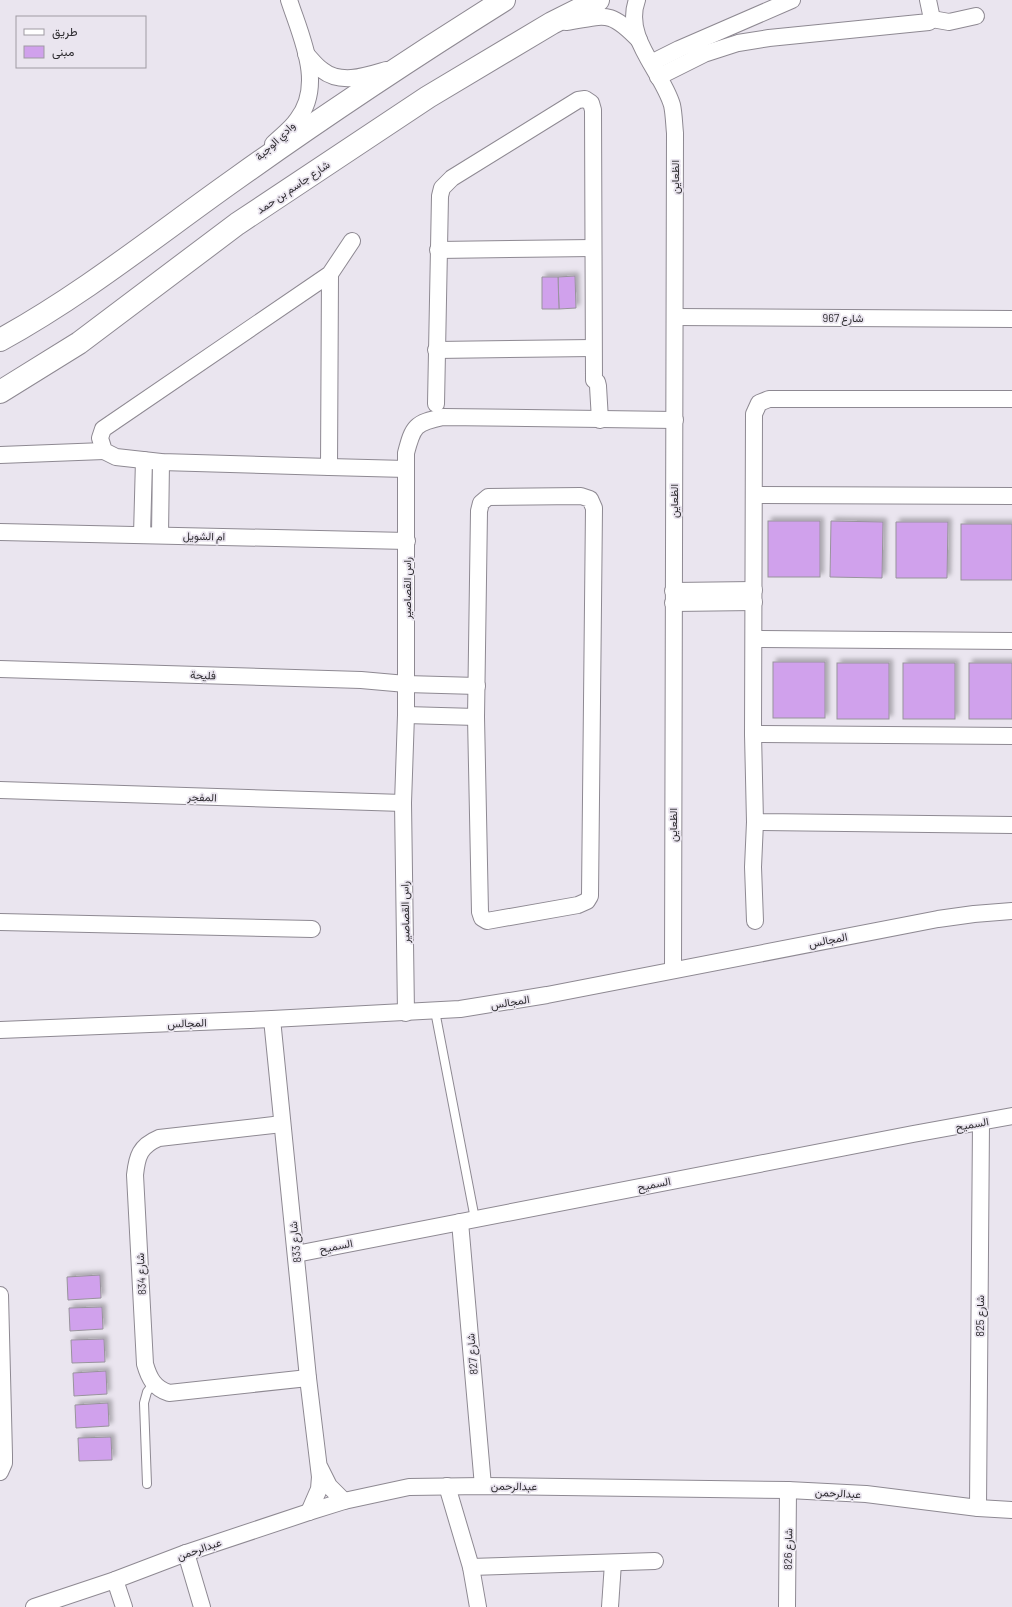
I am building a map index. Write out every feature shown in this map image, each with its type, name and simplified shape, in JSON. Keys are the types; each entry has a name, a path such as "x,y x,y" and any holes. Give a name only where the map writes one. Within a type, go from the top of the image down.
{"main road":[{"path":"0,340 77,294 237,178 398,67 504,0"},
{"name":"شارع جاسم بن حمد","path":"0,392 79,343 244,219 428,97 552,24 598,0"}],"street":[{"name":"وادي الوجبة","path":"237,178 298,120 307,102 312,85 306,54 289,0"},
{"name":"الظعاين","path":"637,0 634,16 639,40 672,106 675,133 673,970"},
{"path":"655,70 731,26 792,0"},
{"path":"928,0 933,15 932,19"},
{"name":"الظعاين","path":"552,24 597,16 608,16 619,21 639,40"},
{"path":"655,70 738,43 770,38 925,23 932,19 949,22 976,16"},
{"path":"731,26 738,43"},
{"name":"وادي الوجبة","path":"306,54 323,71 343,78 360,77 398,67"},
{"path":"436,404 440,196 447,182 578,100 585,99 591,103 593,110 593,348 594,380 597,382 598,386 594,420"},
{"path":"104,451 100,438 103,429 330,274 352,240"},
{"path":"438,250 592,248"},
{"path":"329,467 330,274"},
{"name":"شارع 967","path":"675,317 1012,318"},
{"path":"436,350 593,348"},
{"path":"755,921 753,867 755,822 753,734 755,408 764,400 1012,399"},
{"name":"راس القصاصير","path":"406,1013 403,803 406,715 406,453 410,437 415,428 424,421 443,417 675,420"},
{"path":"0,455 104,451 116,457 161,462 406,469"},
{"path":"142,535 144,460"},
{"path":"160,535 161,462"},
{"path":"754,495 1012,496"},
{"path":"581,496 590,499 594,508 591,890 590,896 583,903 490,921 482,918 480,912 476,686 479,511 481,503 488,498 495,497 581,496"},
{"name":"ام الشويل","path":"0,532 407,541"},
{"path":"673,597 754,596"},
{"path":"754,640 1012,641"},
{"name":"فليحة","path":"0,669 361,680 406,684 476,686"},
{"path":"406,715 476,717"},
{"path":"753,734 1012,736"},
{"name":"المفجر","path":"0,790 403,803"},
{"path":"755,822 1012,825"},
{"name":"المجالس","path":"0,1030 435,1011 528,999 938,919 1012,911"},
{"path":"0,922 312,930"},
{"name":"شارع 833","path":"272,1019 308,1378 319,1464 319,1489 309,1512"},
{"name":"السميح","path":"296,1254 912,1134 1012,1116"},
{"name":"شارع 825","path":"978,1508 981,1122"},
{"name":"شارع 834","path":"153,1384 148,1375 145,1364 135,1175 136,1163 141,1150 147,1143 159,1138 282,1124"},
{"name":"شارع 827","path":"468,1221 483,1486"},
{"path":"0,1296 4,1463 0,1472"},
{"path":"153,1384 161,1390 177,1393 308,1378"},
{"name":"شارع 833","path":"319,1464 329,1486 344,1501"},
{"path":"447,1486 471,1567 478,1607"},
{"name":"عبدالرحمن","path":"34,1607 115,1580 186,1552 309,1512 344,1501 409,1487 483,1486 788,1490 866,1494 978,1508 1012,1510"},
{"name":"شارع 826","path":"787,1607 788,1490"},
{"path":"186,1552 202,1607"},
{"path":"471,1567 655,1561"},
{"path":"610,1607 613,1563"},
{"path":"115,1580 124,1607"}],"lane":[{"path":"435,1011 468,1221"},
{"path":"147,1484 144,1403 147,1392 153,1384"}],"building":[{"path":"575,276 576,308 559,309 558,277"},
{"path":"542,277 558,277 559,309 542,309"},
{"path":"768,521 820,521 820,577 768,577"},
{"path":"831,521 883,522 882,578 830,577"},
{"path":"896,522 948,522 947,578 896,578"},
{"path":"961,524 1012,524 1012,580 961,580"},
{"path":"773,662 825,662 825,718 773,718"},
{"path":"837,663 889,663 889,719 837,719"},
{"path":"903,663 955,663 955,719 903,719"},
{"path":"969,663 1012,663 1012,719 969,719"},
{"path":"100,1275 101,1298 68,1300 67,1277"},
{"path":"102,1307 103,1329 70,1331 69,1308"},
{"path":"104,1339 105,1362 72,1363 71,1340"},
{"path":"106,1371 107,1394 74,1396 73,1373"},
{"path":"108,1403 109,1426 76,1428 75,1405"},
{"path":"111,1437 112,1460 79,1461 78,1438"}]}
